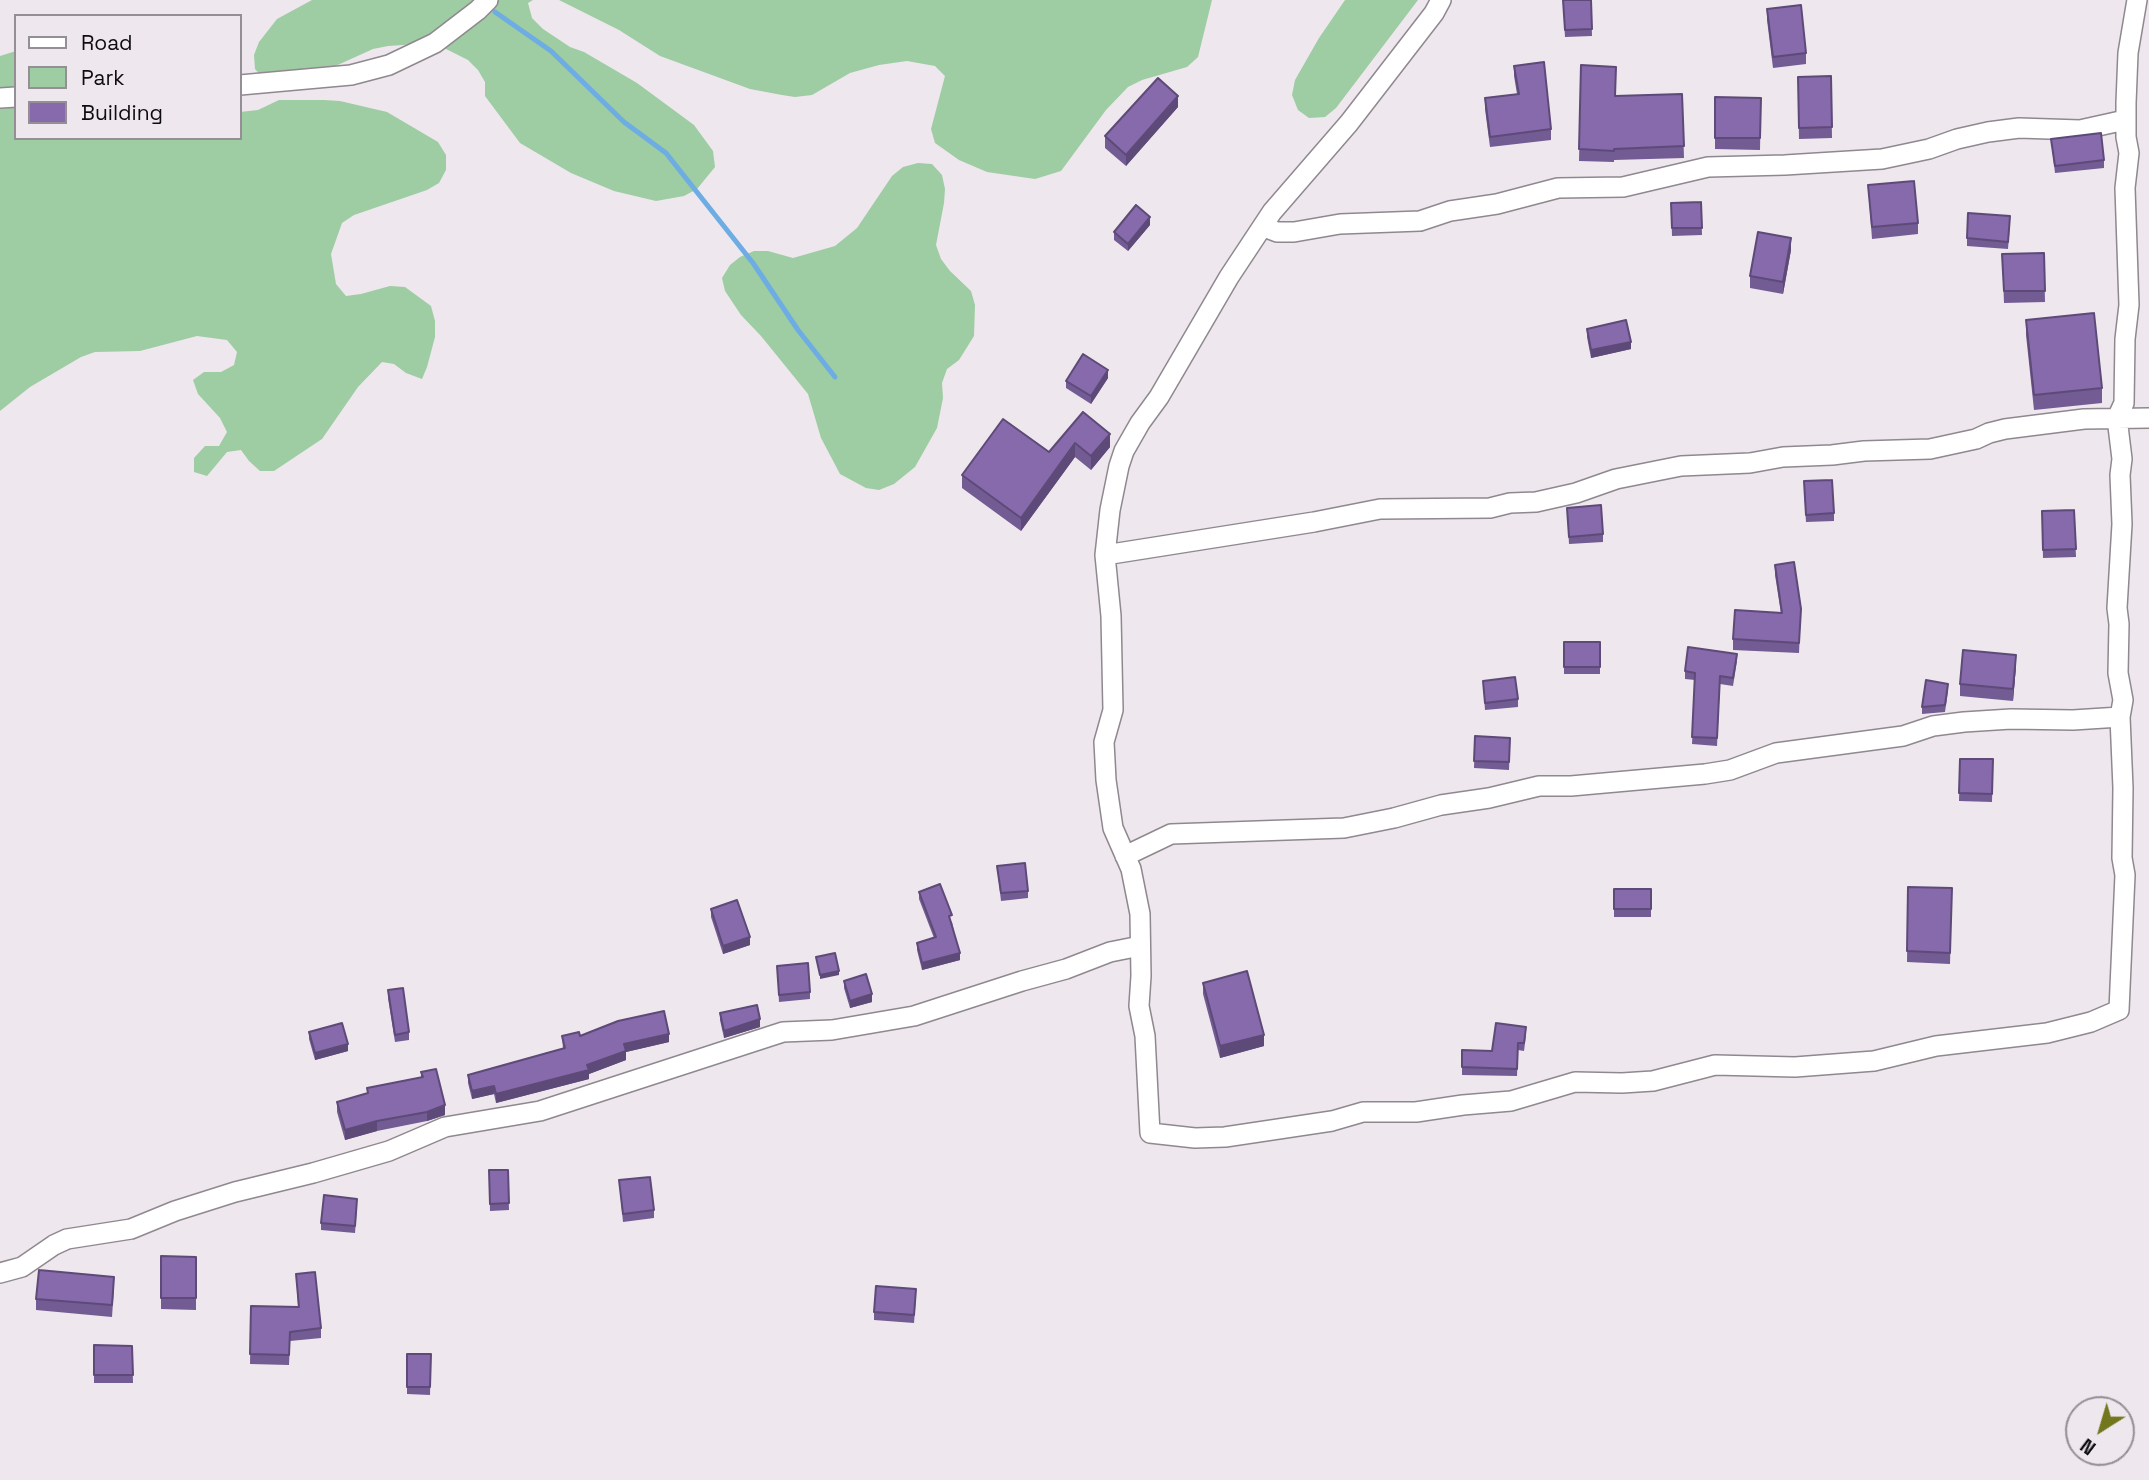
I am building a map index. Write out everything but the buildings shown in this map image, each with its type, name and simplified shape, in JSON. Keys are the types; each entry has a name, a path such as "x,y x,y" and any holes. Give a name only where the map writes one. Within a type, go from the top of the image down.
{"street":[{"path":"242,85 351,75 389,65 435,43 488,0"},
{"path":"1441,0 1388,74 1281,200 1229,277 1214,306 1124,451 1110,510 1105,555 1111,616 1113,702 1104,742 1112,828 1135,884 1140,914 1139,1006 1145,1036 1150,1133 1195,1138 1225,1136 1332,1121 1363,1112 1416,1112 1463,1104 1511,1101 1576,1082 1638,1082 1684,1075 1715,1065 1795,1067 1874,1061 1936,1046 2076,1027 2119,1010 2125,875 2122,858 2120,717 2123,700 2118,673 2117,608 2122,523 2122,459 2117,418 2124,403 2125,340 2129,304 2124,188 2129,153 2125,120 2128,53 2137,0"},
{"path":"1264,227 1278,232 1294,232 1340,224 1420,221 1450,211 1497,204 1558,188 1623,187 1708,167 1882,159 1988,132 2019,128 2080,130 2125,120"},
{"path":"1105,555 1380,509 1490,508 1510,503 1536,502 1576,493 1616,479 1681,466 1750,463 1783,457 1864,451 1930,449 1976,439 2005,429 2076,420 2149,418"},
{"path":"1125,856 1171,834 1344,828 1440,805 1489,798 1539,786 1571,786 1705,775 1730,770 1776,753 1903,737 1948,724 2011,719 2073,720 2120,717"},
{"path":"0,1273 22,1267 67,1239 131,1229 175,1211 235,1192 389,1151 445,1127 540,1111 783,1031 832,1030 914,1016 1066,969 1110,952 1140,946"}],"green space":[{"path":"312,0 533,0 528,3 532,18 543,29 570,47 584,52 637,83 694,125 713,151 715,167 697,189 684,196 656,201 614,191 571,173 520,143 485,96 485,82 478,70 468,60 444,48 418,44 388,46 373,49 320,73 264,79 255,69 254,55 259,42 277,19"},
{"path":"559,0 1212,0 1198,57 1187,67 1142,80 1128,87 1106,110 1061,171 1035,179 987,172 959,160 935,143 931,129 945,76 935,66 907,61 879,65 850,73 812,95 782,95 750,89 660,56 619,30"},
{"path":"1345,0 1418,0 1336,108 1325,117 1309,118 1298,110 1292,95 1295,80"},
{"path":"14,52 14,140 242,140 242,112 258,110 279,100 324,100 387,112 438,142 446,155 446,170 439,183 427,190 354,215 342,223 331,254 336,284 346,296 390,286 405,287 431,306 435,337 422,379 406,373 394,364 382,362 358,387 322,439 274,471 260,471 241,450 227,452 207,476 194,472 194,458 205,446 219,446 227,432 220,418 198,394 193,380 204,372 221,372 234,365 237,352 227,340 197,336 140,351 95,352 81,357 30,387 0,411 0,56"},
{"path":"918,163 932,164 942,175 944,203 936,245 941,259 950,271 971,291 975,305 974,336 959,360 947,369 942,383 943,398 937,428 915,467 894,484 879,490 866,488 840,474 821,438 808,394 741,315 725,291 722,278 730,265 754,251 768,251 793,258 835,246 857,228 892,176 903,167"}],"waterway":[{"path":"495,12 551,51 624,122 666,153 753,263 798,330 835,377"}]}
